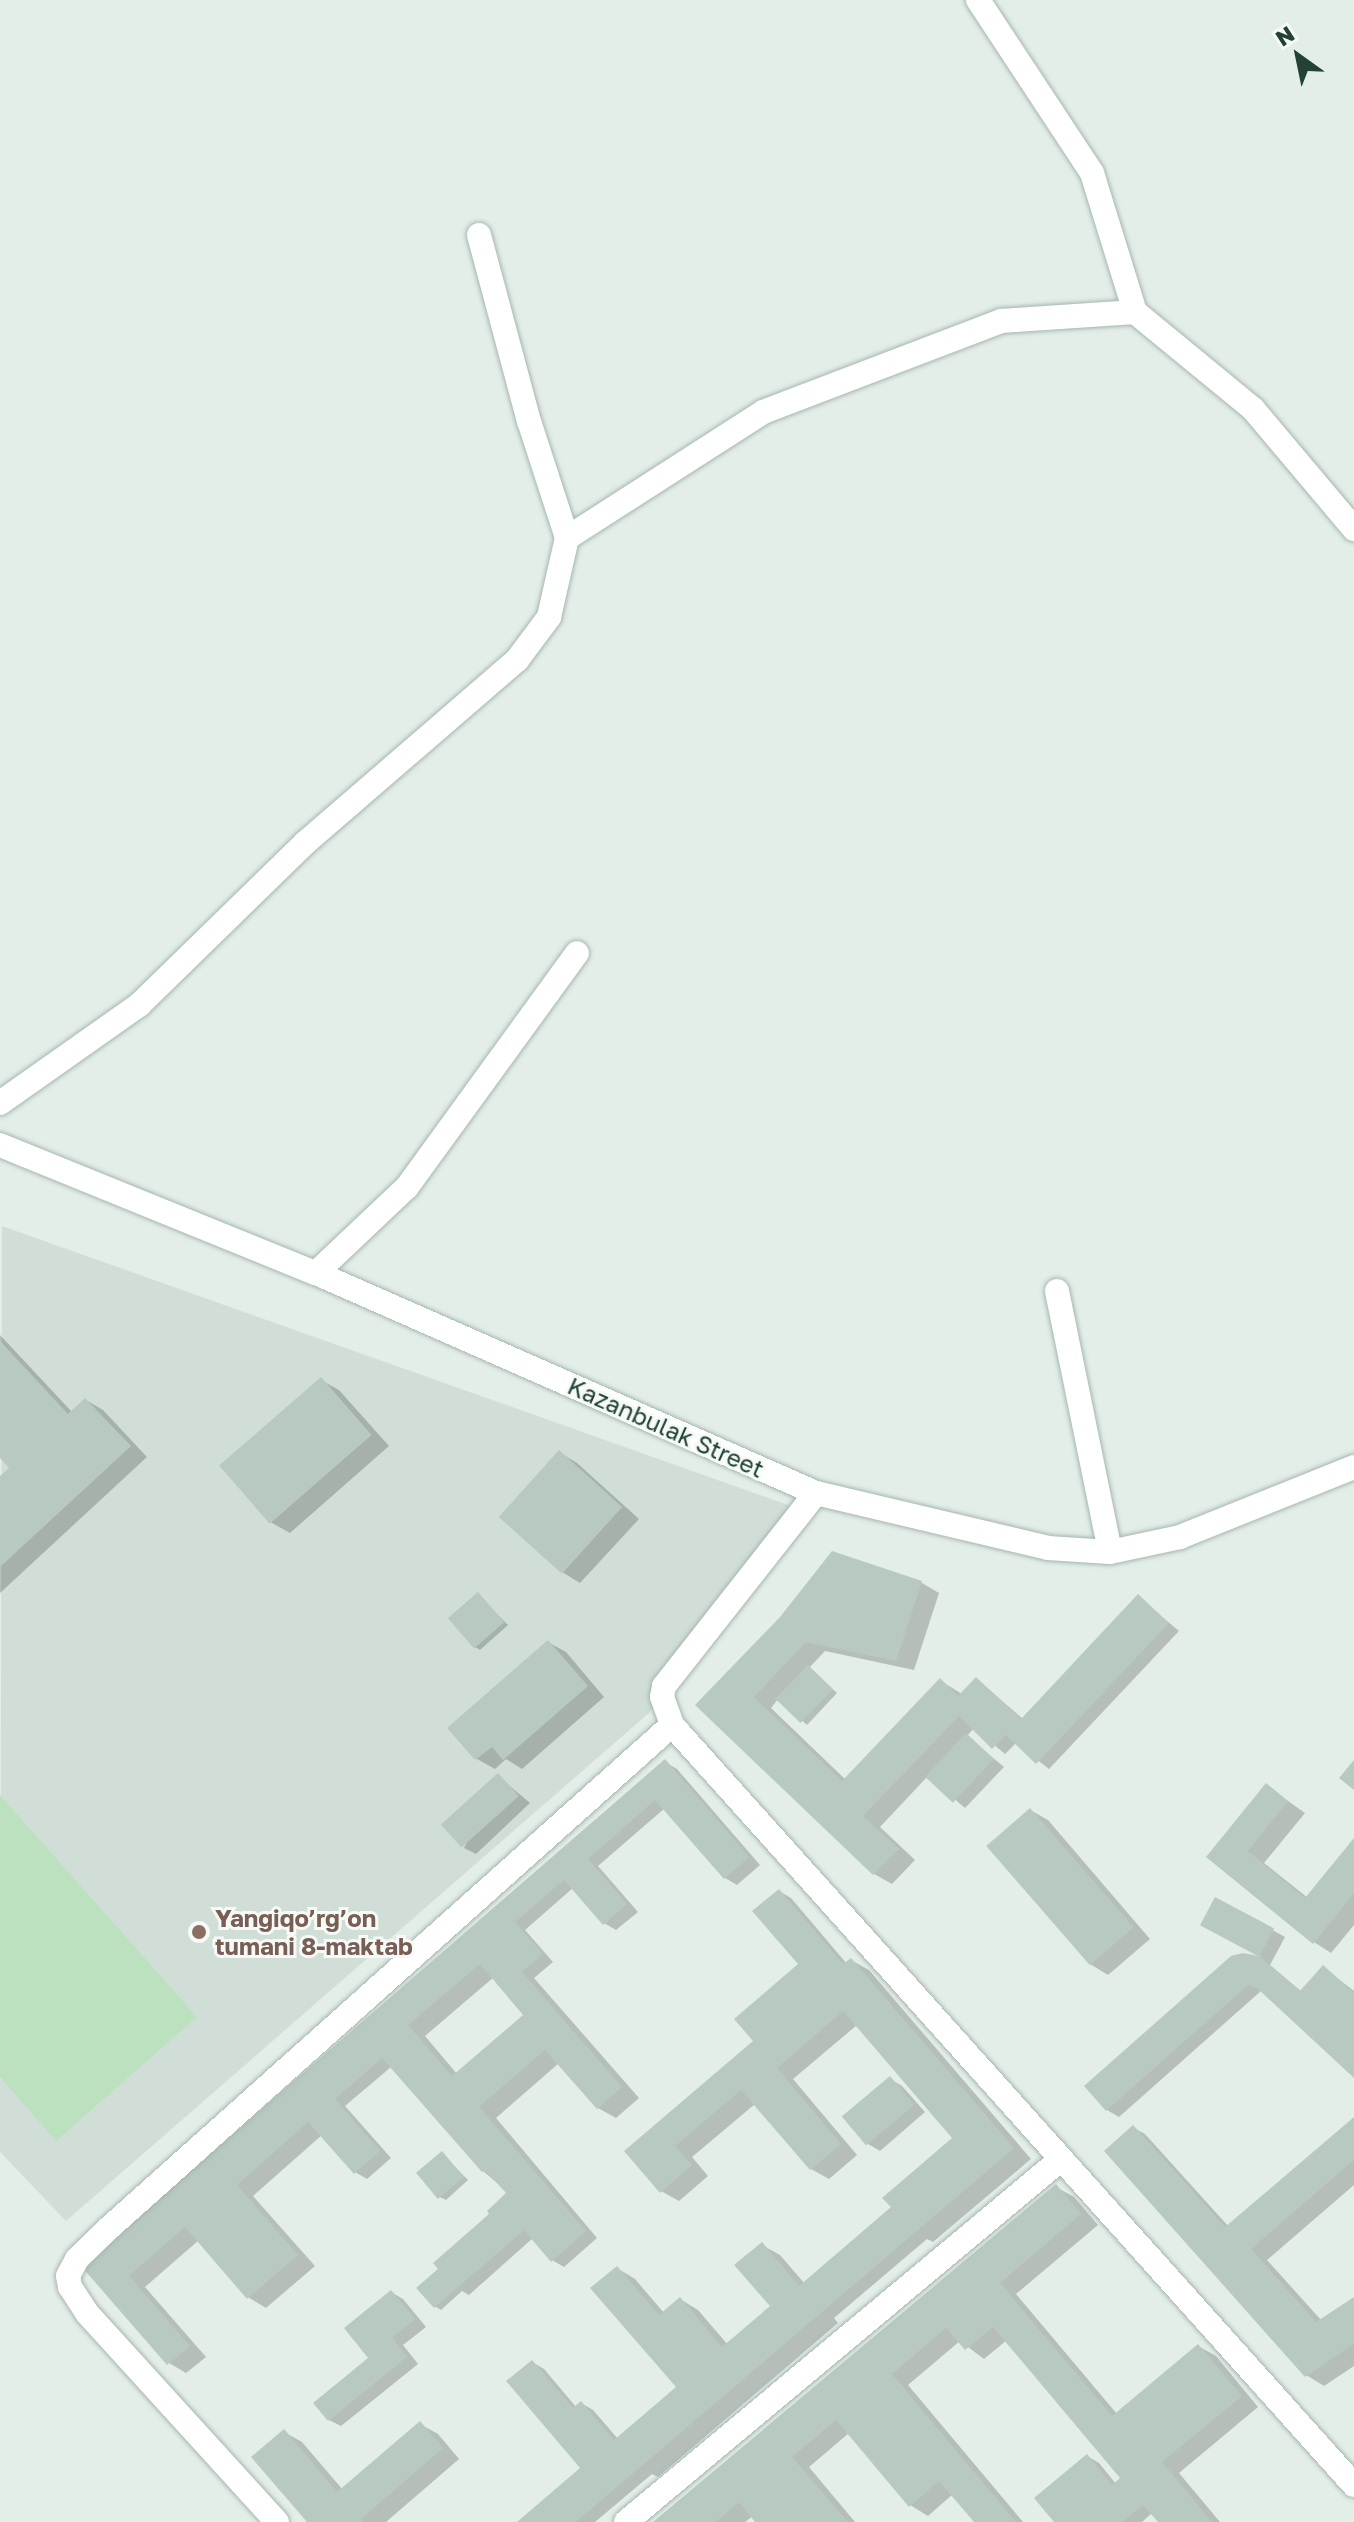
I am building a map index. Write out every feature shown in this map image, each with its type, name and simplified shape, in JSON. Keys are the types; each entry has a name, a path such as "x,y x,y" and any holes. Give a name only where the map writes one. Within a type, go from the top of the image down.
{"street":[{"path":"978,0 1092,173 1135,312 1253,409 1354,529"},
{"path":"0,1103 139,1005 305,843 517,660 549,617 567,538 529,421 479,235"},
{"path":"567,538 763,412 1001,321 1135,312"},
{"path":"316,1273 407,1187 577,953"},
{"name":"Kazanbulak Street","path":"0,1145 316,1273 816,1493 1048,1548 1110,1552 1180,1537 1354,1467"},
{"path":"1057,1291 1110,1552"},
{"path":"816,1493 664,1686 662,1697 672,1725 1354,2485"},
{"path":"277,2522 87,2313 70,2287 68,2276 77,2259 109,2228 672,1725"},
{"path":"626,2522 1060,2160"}],"shaded area":[{"name":"Yangiqo’rg’on tumani 8-maktab","path":"2,1226 808,1512 649,1713 66,2221 0,2152"}],"green space":[{"path":"0,1795 197,2017 56,2141 0,2077"}],"building":[{"path":"0,1341 68,1414 85,1398 131,1446 0,1567 0,1476 9,1468 0,1458"},
{"path":"321,1377 372,1435 270,1524 219,1466"},
{"path":"559,1450 622,1507 562,1574 499,1517"},
{"path":"832,1551 922,1581 896,1661 806,1642 754,1697 842,1781 940,1678 958,1696 976,1677 1021,1719 1138,1594 1169,1623 1036,1764 1006,1735 992,1749 959,1716 863,1816 899,1849 873,1875 695,1705 780,1617"},
{"path":"478,1592 504,1622 474,1648 448,1618"},
{"path":"548,1640 588,1686 503,1760 492,1747 475,1760 447,1728"},
{"path":"808,1665 833,1689 801,1723 775,1699"},
{"path":"966,1733 994,1759 953,1803 925,1777"},
{"path":"665,1759 749,1857 724,1879 655,1800 588,1859 627,1904 603,1925 564,1880 515,1922 543,1954 522,1972 622,2087 597,2109 545,2050 479,2107 586,2231 551,2262 524,2230 434,2308 416,2288 438,2269 433,2263 489,2214 487,2211 506,2193 485,2170 482,2172 382,2058 335,2099 380,2151 354,2174 308,2122 237,2185 298,2255 247,2299 185,2227 129,2276 190,2346 167,2365 81,2266","holes":["480,1964 523,2015 452,2076 408,2025"]},
{"path":"1354,1760 1354,1790 1339,1778"},
{"path":"498,1773 519,1796 462,1848 441,1825"},
{"path":"1266,1783 1288,1801 1248,1851 1305,1898 1354,1838 1354,1893 1313,1944 1206,1857"},
{"path":"1030,1808 1134,1927 1090,1965 986,1846"},
{"path":"779,1889 843,1964 851,1958 1014,2148 576,2522 517,2522 580,2468 506,2381 532,2360 573,2408 581,2401 614,2440 676,2387 590,2288 617,2266 659,2315 680,2297 722,2347 770,2306 734,2265 762,2242 799,2286 891,2207 882,2198 952,2138 843,2011 777,2068 841,2144 810,2170 741,2090 675,2146 692,2165 660,2193 624,2151 753,2041 734,2019 798,1964 752,1911"},
{"path":"1215,1897 1274,1928 1259,1957 1200,1925"},
{"path":"1243,1953 1259,1956 1300,1991 1323,1965 1354,1993 1354,2078 1257,1988 1248,1985 1106,2111 1084,2086 1231,1956"},
{"path":"890,2076 914,2105 866,2146 842,2116"},
{"path":"1354,2117 1354,2160 1251,2249 1316,2322 1354,2297 1354,2344 1305,2377 1104,2151 1133,2125 1225,2227"},
{"path":"442,2151 464,2177 438,2199 416,2173"},
{"path":"1056,2184 1081,2214 1000,2283 1112,2416 1198,2344 1242,2396 1162,2462 1212,2522 1158,2522 1143,2505 1122,2522 1054,2522 1034,2498 1087,2454 1112,2485 1120,2478 993,2327 965,2350 946,2328 892,2374 1016,2522 974,2522 939,2481 909,2507 836,2420 792,2457 848,2522 755,2522 739,2502 716,2522 653,2522"},
{"path":"391,2290 415,2319 392,2338 407,2357 328,2421 313,2403 368,2358 344,2328"},
{"path":"420,2421 443,2448 361,2519 363,2522 307,2522 251,2457 284,2429 337,2492"}],"place":[{"name":"Yangiqo’rg’on tumani 8-maktab","path":"199,1932"}]}
